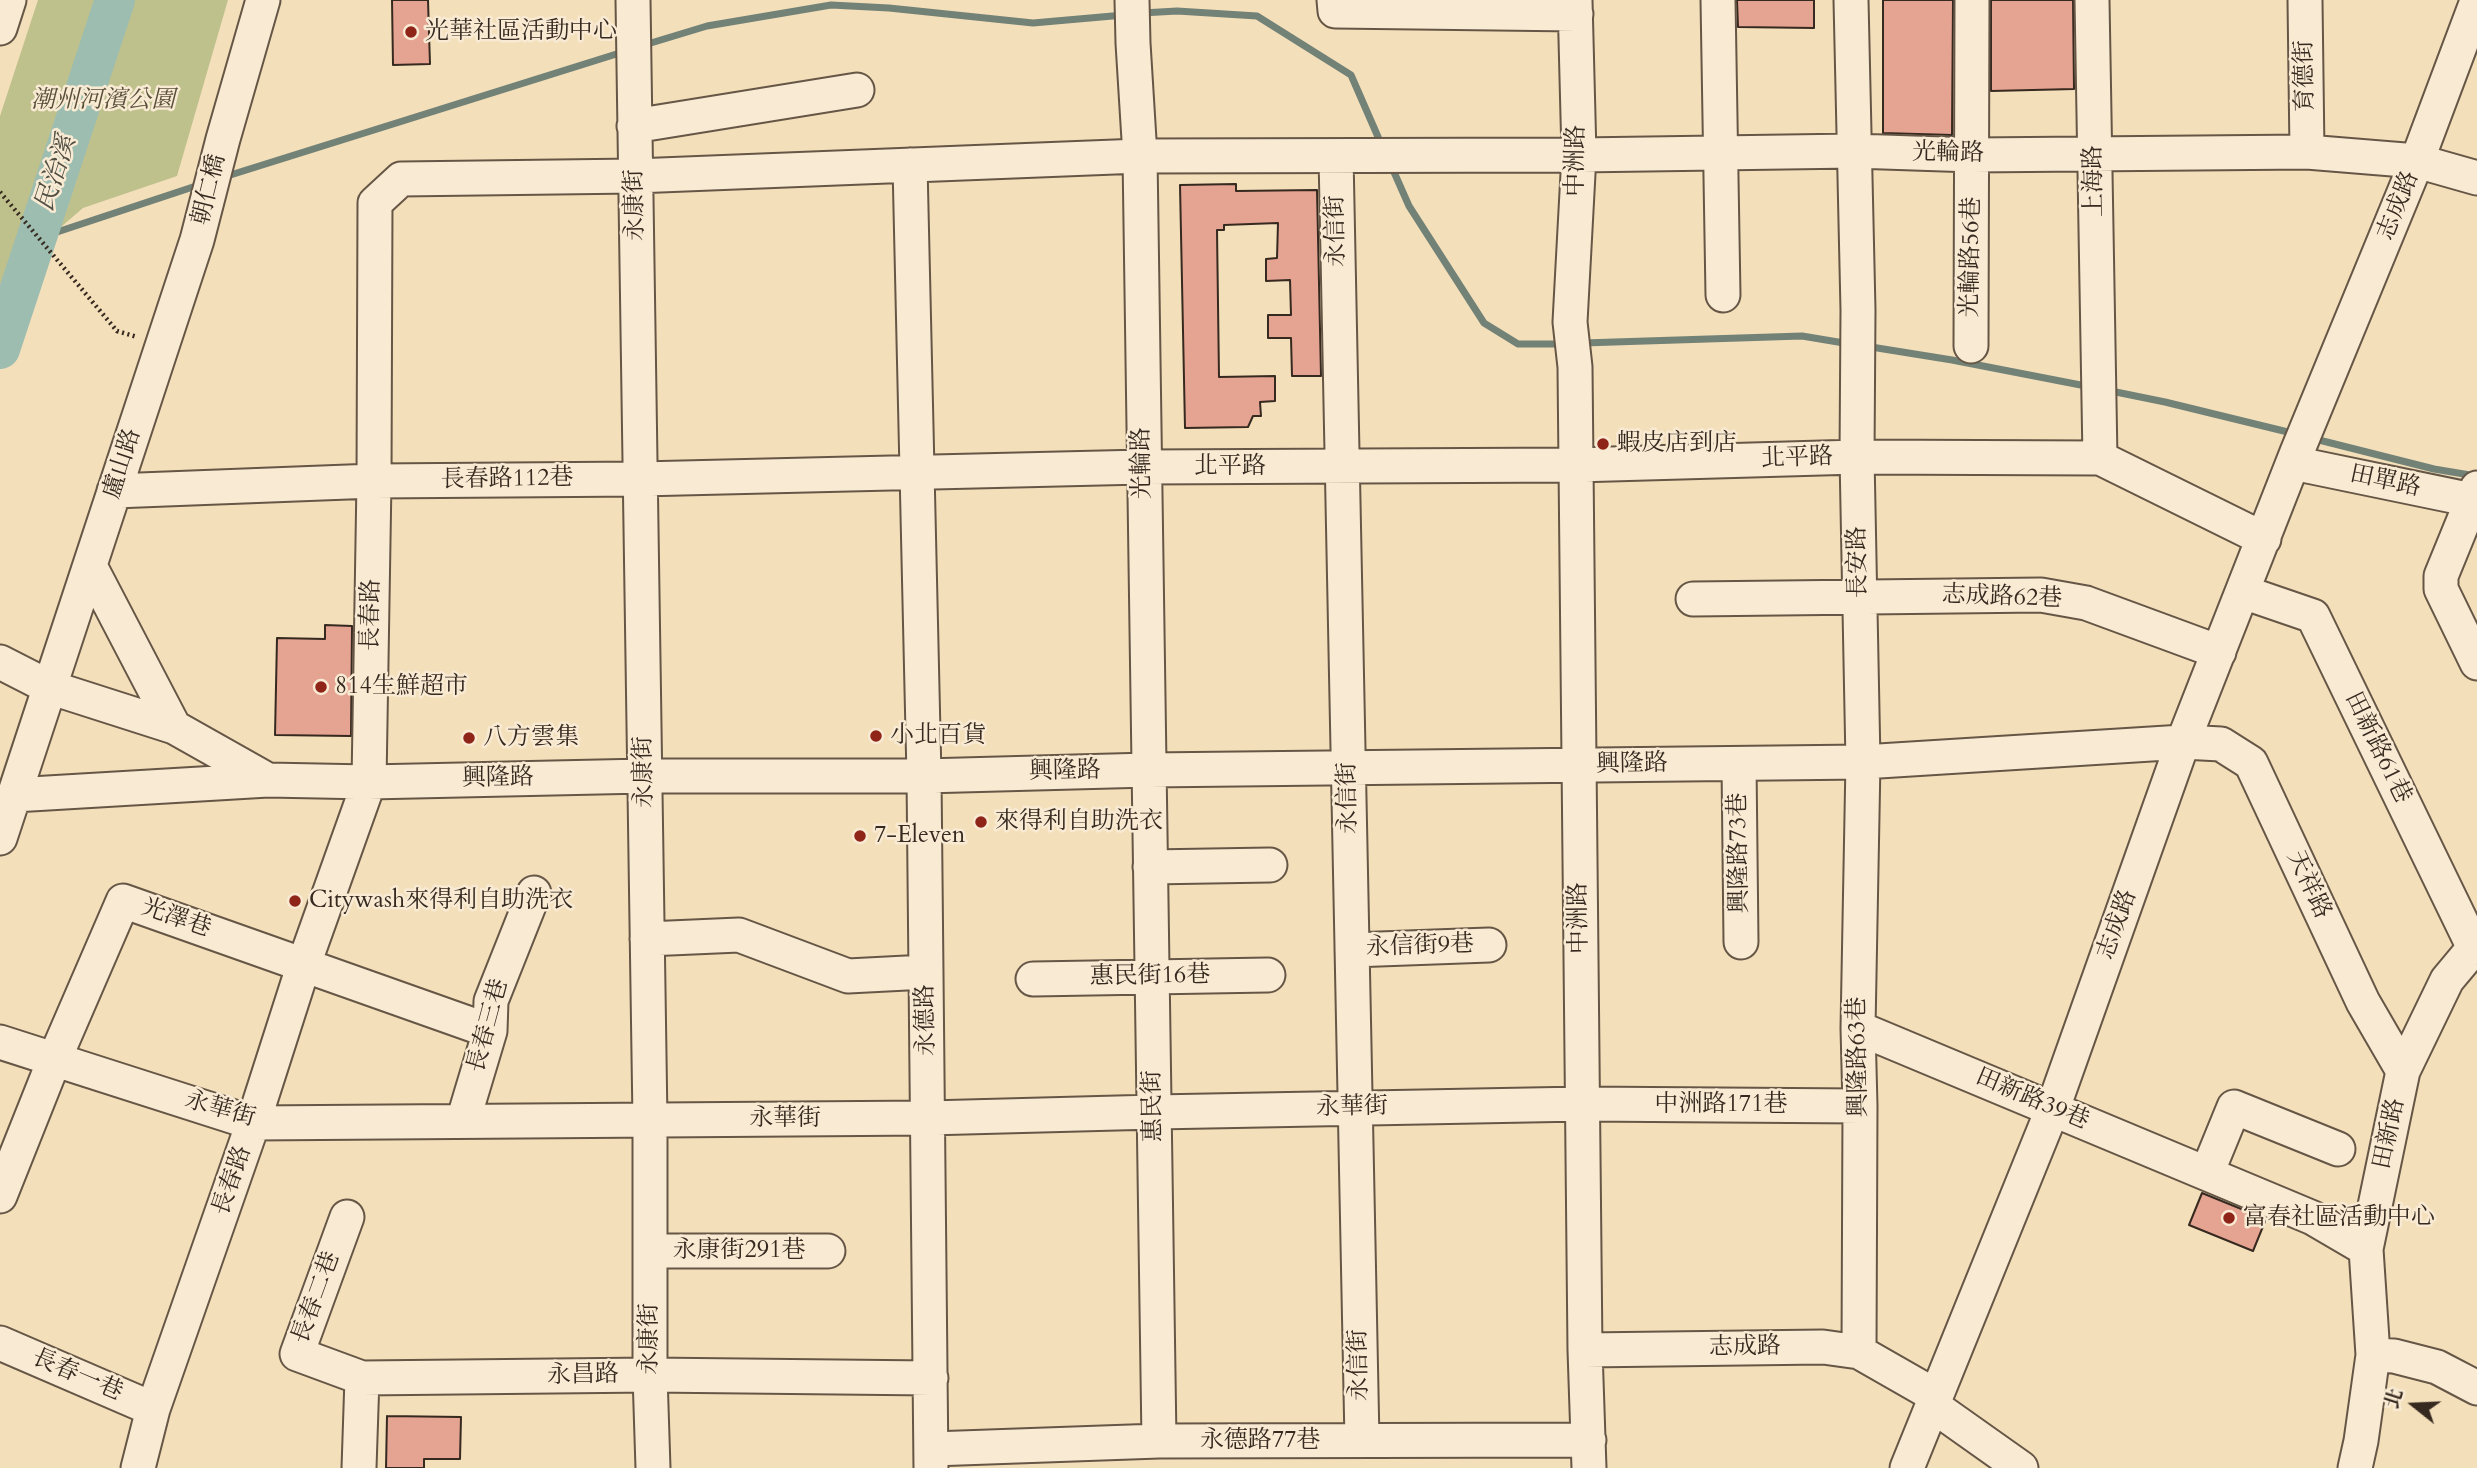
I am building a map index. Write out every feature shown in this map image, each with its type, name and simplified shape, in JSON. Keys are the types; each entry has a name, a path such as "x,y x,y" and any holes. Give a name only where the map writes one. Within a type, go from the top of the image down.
{"street":[{"path":"0,28 9,0"},
{"name":"朝仁橋","path":"197,240 263,0"},
{"name":"光輪路","path":"1132,0 1140,156 1149,770"},
{"path":"1334,0 1335,11 1575,7"},
{"path":"1718,0 1723,295"},
{"path":"1851,0 1854,151"},
{"name":"光輪路56巷","path":"1971,346 1972,0"},
{"name":"上海路","path":"2092,0 2101,458"},
{"name":"育德街","path":"2305,0 2307,152"},
{"name":"志成路","path":"1907,1468 2053,1108 2183,742 2295,458 2417,161 2477,1"},
{"name":"永康街","path":"633,5 653,1468"},
{"name":"中洲路","path":"1575,7 1579,155 1570,322 1575,367 1585,1350 1589,1454"},
{"path":"634,125 856,90"},
{"name":"光輪路","path":"1343,156 1854,151 1973,155 2307,152 2417,161 2477,178"},
{"name":"長安路","path":"1854,151 1863,762"},
{"path":"1140,156 1343,156"},
{"name":"長春路","path":"138,1468 153,1409 253,1123 304,964 369,782 375,203 401,179 635,176 1140,156"},
{"name":"永信街","path":"1343,156 1342,468 1362,1440"},
{"name":"永德路","path":"910,165 924,776 932,1459"},
{"name":"盧山路","path":"49,687 197,240"},
{"name":"北平路","path":"916,472 1143,467 1576,465 1857,457 2101,458 2263,539"},
{"name":"田單路","path":"2295,458 2475,496"},
{"name":"長春路112巷","path":"114,491 374,481 640,479 916,472"},
{"path":"2475,496 2441,576 2441,589 2477,663"},
{"path":"90,566 174,727"},
{"name":"田新路61巷","path":"2243,592 2314,616 2475,946"},
{"name":"志成路62巷","path":"1692,599 2041,595 2086,603 2219,653"},
{"name":"興隆路","path":"0,662 49,687 174,727 268,780"},
{"path":"0,838 49,687"},
{"name":"天祥路","path":"1863,762 2183,742 2221,744 2251,763 2363,1002 2403,1071"},
{"name":"興隆路","path":"14,795 268,780 369,782 645,776 924,776 1149,770 1863,762"},
{"name":"興隆路63巷","path":"1859,1352 1858,1028 1863,762"},
{"name":"興隆路73巷","path":"1739,764 1741,942"},
{"name":"惠民街","path":"1149,770 1159,1441"},
{"path":"1150,867 1270,865"},
{"name":"長春三巷","path":"463,1121 490,1031 492,1001 534,893"},
{"name":"光澤巷","path":"0,1196 55,1058 124,901 490,1031"},
{"path":"647,939 739,935 848,976 926,972"},
{"name":"永信街9巷","path":"1352,950 1489,945"},
{"name":"田新路","path":"2355,1468 2373,1355 2366,1249 2403,1071 2447,980 2475,946"},
{"name":"惠民街16巷","path":"1033,979 1268,975"},
{"name":"田新路39巷","path":"1858,1028 2313,1218 2366,1249"},
{"name":"永華街","path":"0,1042 253,1123 928,1118 1154,1111 1582,1104"},
{"name":"中洲路171巷","path":"1582,1104 1860,1106"},
{"path":"2207,1173 2234,1107 2338,1149"},
{"name":"長春二巷","path":"347,1217 297,1354 362,1378"},
{"name":"永康街291巷","path":"650,1251 828,1251"},
{"name":"長春一巷","path":"0,1343 153,1409"},
{"name":"志成路","path":"1585,1350 1823,1347 1859,1352 1934,1401"},
{"path":"2373,1355 2394,1356 2437,1367 2477,1388"},
{"name":"永昌路","path":"362,1378 650,1375 931,1378"},
{"path":"359,1468 362,1378"},
{"path":"1934,1401 2021,1468"},
{"name":"永德路77巷","path":"932,1459 1159,1441 1270,1454 1362,1440 1589,1454"}],"path":[{"path":"0,192 117,331 163,345"}],"green space":[{"name":"潮州河濱公園","path":"38,0 228,0 177,176 83,208 4,276 0,288 0,116"}],"building":[{"name":"光華社區活動中心","path":"392,0 428,0 430,64 393,65"},
{"path":"1737,0 1814,0 1814,28 1738,27"},
{"path":"1883,0 1953,0 1952,135 1883,133"},
{"path":"1991,0 2073,0 2074,89 1991,91"},
{"path":"1236,184 1236,191 1317,190 1321,376 1292,376 1291,338 1268,338 1268,315 1291,315 1290,280 1266,281 1266,259 1277,258 1278,223 1224,225 1224,230 1217,230 1219,377 1275,376 1275,401 1260,402 1261,416 1253,416 1248,427 1185,428 1180,185"},
{"name":"814生鮮超市","path":"325,625 352,626 351,736 275,735 277,638 325,639"},
{"name":"富春社區活動中心","path":"2202,1193 2266,1219 2253,1251 2189,1225"},
{"path":"387,1416 461,1417 460,1459 424,1459 424,1468 386,1468"}],"waterway":[{"name":"民治溪","path":"0,349 115,0"},
{"path":"641,46 707,26 831,5 889,8 1033,23 1124,15"},
{"path":"1142,13 1177,11 1257,16 1351,75 1382,146"},
{"path":"224,177 626,51"},
{"path":"1390,163 1409,206 1484,323 1518,344 1564,344"},
{"path":"36,239 202,184"},
{"path":"1583,343 1802,336 1850,344"},
{"path":"1865,346 2091,387"},
{"path":"2106,390 2296,434"},
{"path":"2311,438 2434,469 2476,476"}],"place":[{"name":"光華社區活動中心","path":"411,32"},
{"name":"蝦皮店到店","path":"1603,444"},
{"name":"814生鮮超市","path":"321,687"},
{"name":"小北百貨","path":"876,736"},
{"name":"八方雲集","path":"469,738"},
{"name":"來得利自助洗衣","path":"981,822"},
{"name":"7-Eleven","path":"860,836"},
{"name":"Citywash來得利自助洗衣","path":"295,901"},
{"name":"富春社區活動中心","path":"2229,1218"}]}
